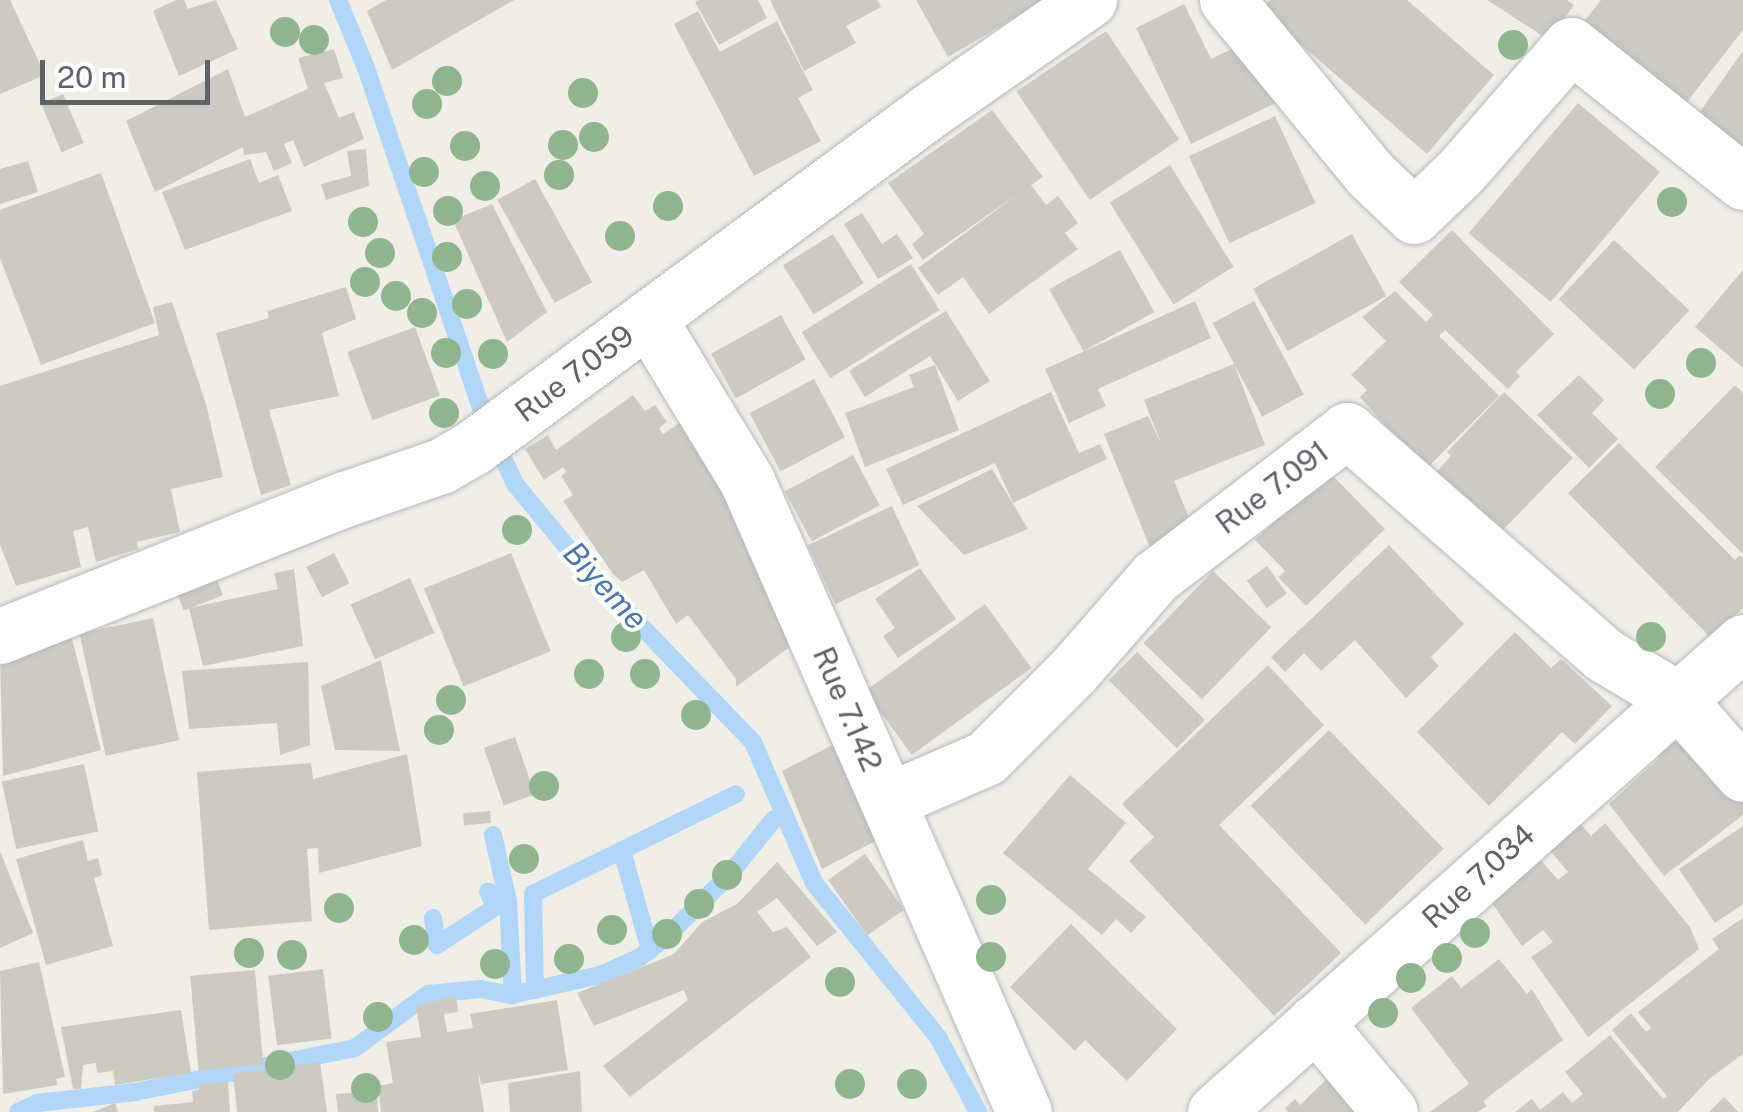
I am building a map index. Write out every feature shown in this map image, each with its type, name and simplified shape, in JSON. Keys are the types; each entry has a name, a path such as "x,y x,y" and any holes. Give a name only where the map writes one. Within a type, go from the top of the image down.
{"street":[{"name":"Rue 7.059","path":"5,622 442,466 929,111 1089,0"},
{"path":"1227,0 1371,175 1414,216 1461,171 1571,44 1743,182"},
{"name":"Rue 7.142","path":"648,318 747,481 1024,1112"},
{"name":"Rue 7.091","path":"889,800 986,758 1073,671 1154,577 1347,430 1604,655 1676,698 1743,774"},
{"name":"Rue 7.034","path":"1215,1112 1743,642"},
{"path":"1315,1022 1390,1112"}],"building":[{"path":"0,0 10,0 45,75 0,94"},
{"path":"184,0 188,9 216,0 238,49 179,76 153,11"},
{"path":"386,0 514,0 392,70 367,11"},
{"path":"758,0 767,18 719,45 695,2"},
{"path":"770,0 877,0 881,7 846,26 856,43 804,71"},
{"path":"916,0 1045,0 948,57"},
{"path":"1270,0 1407,0 1494,75 1427,154 1261,10"},
{"path":"1487,0 1567,0 1574,5 1549,40"},
{"path":"1601,0 1743,0 1743,30 1679,112 1576,32"},
{"path":"1184,4 1211,59 1252,39 1282,100 1191,144 1136,28"},
{"path":"698,11 720,52 777,21 813,90 798,98 821,141 754,176 674,24"},
{"path":"1106,31 1179,140 1090,200 1016,91"},
{"path":"334,49 343,78 324,83 339,118 354,112 364,139 304,167 293,140 284,144 292,163 274,171 266,152 244,155 243,147 155,192 126,121 228,69 245,117 308,89 298,58"},
{"path":"1743,51 1743,166 1689,127"},
{"path":"63,94 84,143 62,152 41,103"},
{"path":"1578,103 1660,172 1551,302 1469,233"},
{"path":"992,110 1043,177 1031,185 1046,205 1058,196 1078,223 1065,233 1078,249 989,314 963,277 938,295 918,268 1018,194 923,260 912,244 924,234 888,183"},
{"path":"1275,116 1316,203 1229,243 1189,156"},
{"path":"366,149 369,186 326,200 321,184 351,176 347,151"},
{"path":"250,159 259,183 278,175 292,211 185,250 162,192"},
{"path":"28,161 38,192 0,204 0,169"},
{"path":"1170,165 1234,267 1173,304 1110,203"},
{"path":"101,173 155,323 41,365 0,258 0,210"},
{"path":"535,179 592,282 555,303 497,200"},
{"path":"492,204 547,312 507,342 453,220"},
{"path":"862,213 882,244 897,234 913,258 878,279 844,224"},
{"path":"1452,230 1554,334 1516,372 1520,376 1508,389 1445,330 1439,336 1499,396 1425,470 1360,397 1367,390 1351,375 1386,341 1362,317 1395,291 1426,322 1433,315 1399,282"},
{"path":"833,234 864,283 814,314 783,265"},
{"path":"1352,234 1386,296 1288,351 1253,289"},
{"path":"1614,240 1689,310 1634,369 1559,299"},
{"path":"1120,250 1154,312 1084,351 1049,289"},
{"path":"911,264 940,310 830,378 802,332"},
{"path":"1743,270 1743,368 1695,327"},
{"path":"346,287 356,319 322,333 339,396 269,410 291,485 261,495 216,333 269,318 267,311"},
{"path":"1195,301 1211,338 1098,389 1106,406 1069,423 1045,369"},
{"path":"1254,301 1304,395 1262,417 1213,323"},
{"path":"172,302 206,404 223,477 171,489 180,532 137,542 138,549 96,562 88,527 73,531 81,567 16,586 0,545 0,386 159,335 153,307"},
{"path":"946,311 990,381 958,401 930,356 865,397 849,371"},
{"path":"781,315 806,360 736,398 711,354"},
{"path":"415,327 440,396 372,420 347,352"},
{"path":"1234,364 1265,445 1174,481 1197,537 1153,555 1104,434 1148,416 1162,446 1144,400"},
{"path":"935,365 959,430 865,467 845,413 914,387 909,375"},
{"path":"1579,375 1604,400 1592,413 1618,439 1589,468 1537,415"},
{"path":"814,379 845,437 781,472 750,413"},
{"path":"1735,385 1743,393 1743,554 1655,467"},
{"path":"1051,392 1079,453 1100,444 1107,459 1013,503 995,463 903,505 886,469"},
{"path":"1504,392 1573,458 1494,539 1431,478 1451,456 1447,452"},
{"path":"633,395 645,411 655,405 667,422 659,428 663,434 690,416 803,637 736,687 736,679 688,615 676,624 644,570 622,582 613,574 563,501 573,495 561,476 566,472 563,467 544,480 525,449 548,435 556,450"},
{"path":"1619,443 1735,560 1740,555 1743,558 1743,608 1711,638 1568,493"},
{"path":"853,455 880,505 812,541 785,491"},
{"path":"992,469 1028,529 964,555 917,506"},
{"path":"1328,471 1385,529 1306,606 1278,577 1285,571 1255,540"},
{"path":"892,506 919,565 835,604 808,545"},
{"path":"1389,545 1464,624 1431,657 1439,666 1406,698 1355,640 1321,671 1304,653 1285,672 1271,657"},
{"path":"334,553 349,583 322,597 306,567"},
{"path":"511,553 551,651 464,686 424,588"},
{"path":"1267,566 1287,594 1267,608 1247,581"},
{"path":"920,568 956,619 898,658 883,636 895,628 875,599"},
{"path":"294,569 303,646 203,666 189,608 278,589 274,573"},
{"path":"1213,571 1271,627 1202,699 1144,643"},
{"path":"214,572 223,595 184,610 175,587"},
{"path":"410,578 434,633 375,659 351,604"},
{"path":"985,604 1031,668 912,755 865,691"},
{"path":"153,618 179,740 106,756 80,634"},
{"path":"1515,632 1551,668 1561,659 1612,706 1575,744 1562,732 1489,806 1417,732"},
{"path":"71,635 101,750 3,776 0,654"},
{"path":"1137,652 1205,720 1177,748 1109,680"},
{"path":"381,660 400,751 335,750 321,686"},
{"path":"308,662 310,745 280,755 277,723 189,729 182,671"},
{"path":"1268,665 1324,725 1219,825 1341,953 1274,1016 1129,861 1154,837 1122,804"},
{"path":"1329,730 1444,849 1365,924 1251,806"},
{"path":"1689,732 1743,800 1743,815 1664,876 1609,804 1659,758 1652,749 1668,736 1676,743"},
{"path":"515,737 535,795 504,805 484,748"},
{"path":"836,743 885,836 822,869 782,771"},
{"path":"407,754 422,846 319,873 318,848 307,849 312,921 209,930 197,772 311,763 313,779"},
{"path":"84,764 98,831 16,849 2,781"},
{"path":"1070,775 1126,823 1088,869 1146,917 1131,933 1116,919 1102,935 1003,853"},
{"path":"490,811 491,823 464,825 463,813"},
{"path":"1571,813 1591,836 1605,823 1690,927 1699,949 1588,1037 1531,957 1553,942 1543,930 1522,946 1487,896 1533,851 1558,880 1568,872 1542,841"},
{"path":"1743,826 1743,904 1715,923 1679,869"},
{"path":"83,840 88,861 98,858 102,875 94,878 113,946 46,965 16,859"},
{"path":"0,851 33,933 0,948"},
{"path":"865,854 904,910 867,936 828,880"},
{"path":"777,862 837,932 817,946 777,898 757,912 773,932 787,927 811,957 630,1097 603,1066 688,1000 684,990 594,1026 577,993 674,954 702,922 737,904"},
{"path":"1743,918 1743,1054 1709,1079 1678,1112 1515,1112 1532,1099 1540,1110 1563,1092 1572,1103 1583,1094 1565,1072 1610,1035 1663,1099 1667,1096 1612,1030 1631,1013 1646,1032 1651,1028 1638,1012 1719,949 1712,939"},
{"path":"1071,924 1177,1029 1127,1081 1085,1040 1075,1051 1010,987"},
{"path":"1499,959 1527,994 1532,989 1563,1040 1483,1101 1487,1106 1478,1112 1430,1112 1469,1084 1411,1008 1452,976 1461,988"},
{"path":"39,962 65,1077 56,1079 58,1085 3,1094 0,971"},
{"path":"323,969 332,1038 277,1045 268,976"},
{"path":"255,970 263,1065 199,1070 190,976"},
{"path":"456,996 458,1012 444,1014 447,1032 473,1028 470,1014 557,1000 568,1070 481,1084 477,1067 484,1112 381,1112 378,1086 393,1083 386,1042 421,1037 416,1006"},
{"path":"181,1010 191,1073 115,1085 113,1071 97,1073 96,1063 83,1065 81,1089 73,1089 61,1027"},
{"path":"320,1062 327,1112 237,1112 233,1074"},
{"path":"580,1071 582,1112 510,1112 508,1083"},
{"path":"1327,1079 1358,1112 1288,1112 1285,1108 1295,1099 1300,1105"},
{"path":"228,1081 230,1112 154,1112 154,1106 193,1102 192,1091 199,1090 198,1085"},
{"path":"377,1091 378,1112 338,1112 336,1094"},
{"path":"1724,1097 1738,1112 1709,1112"},
{"path":"115,1103 118,1112 93,1112"}],"waterway":[{"name":"Biyeme","path":"338,0 366,68 483,414 515,484 582,565 753,742 814,883 938,1037 978,1112"},
{"path":"535,990 533,894 736,794"},
{"path":"18,1112 37,1103 135,1092 355,1048 428,994 481,989 511,995 600,975 639,958 666,937 728,876 774,819"},
{"path":"493,835 508,901 513,995"},
{"path":"622,851 650,950"},
{"path":"433,918 437,945 495,907 488,891"}]}
